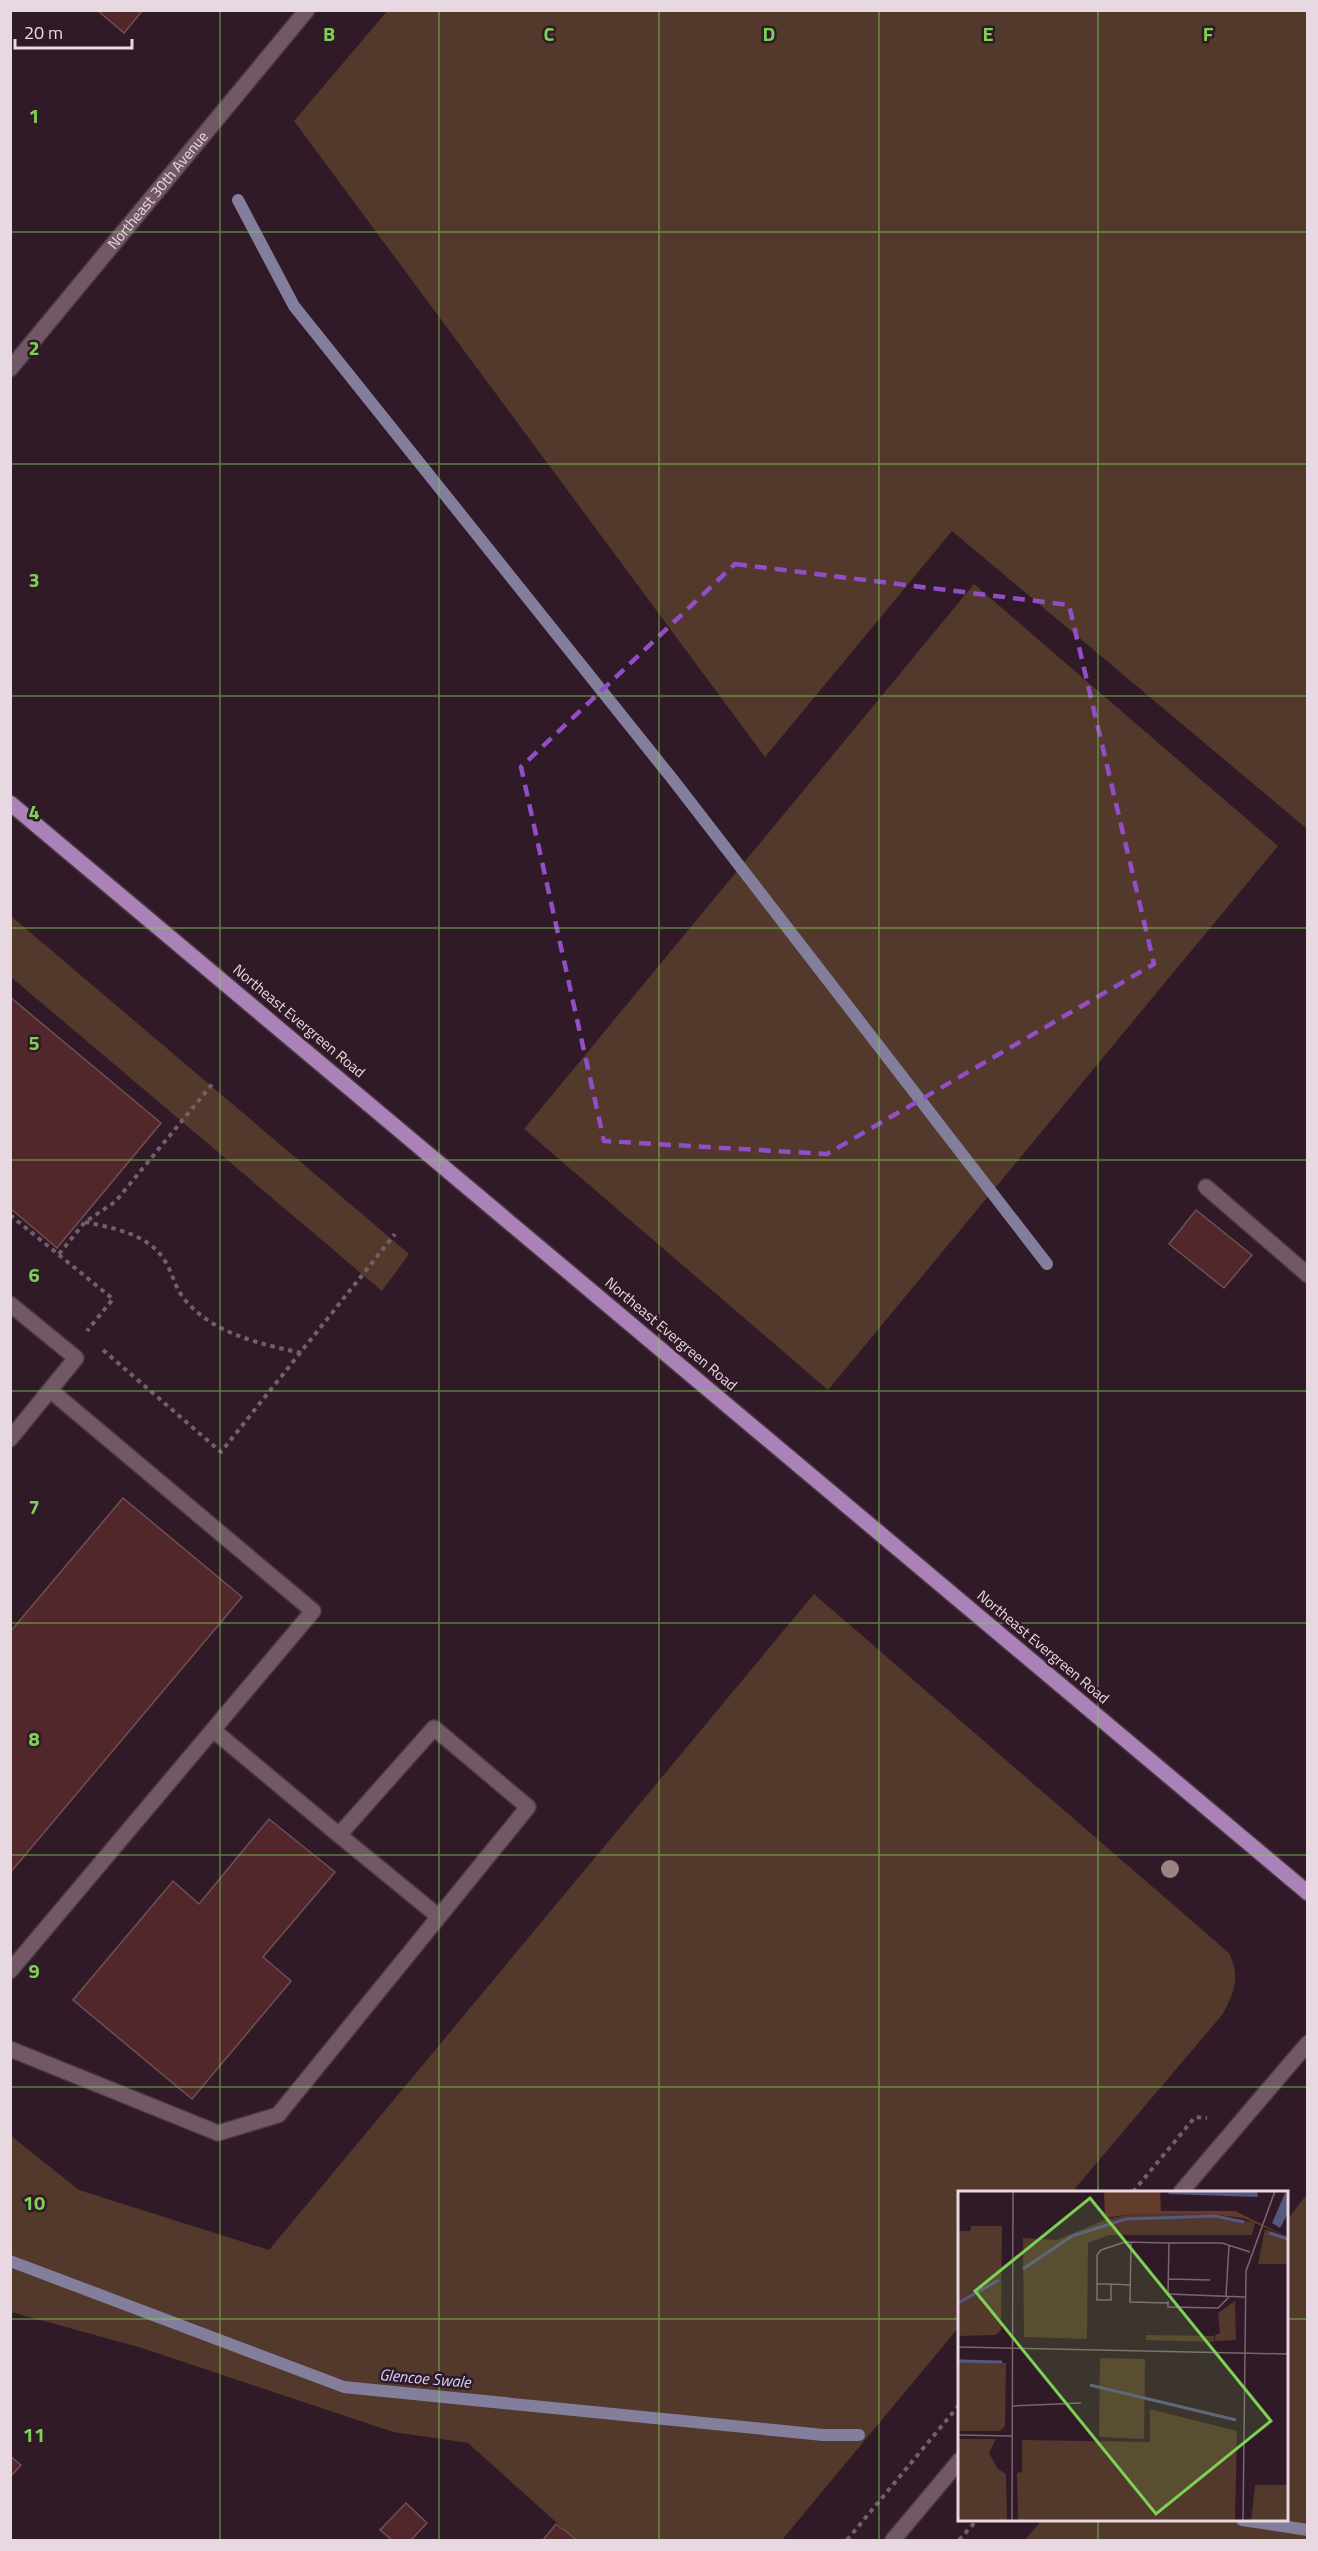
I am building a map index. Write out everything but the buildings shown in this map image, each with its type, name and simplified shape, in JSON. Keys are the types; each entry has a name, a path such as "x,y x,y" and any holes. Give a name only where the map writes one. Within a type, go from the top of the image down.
{"main road":[{"name":"Northeast Evergreen Road","path":"10,803 1308,1893"}],"street":[{"name":"Northeast 30th Avenue","path":"10,369 307,10"},
{"path":"1206,1187 1308,1275"},
{"path":"10,1304 76,1358 10,1439"},
{"path":"10,1971 313,1611 50,1390"},
{"path":"10,2049 218,2133 278,2115 528,1807 434,1728 339,1835"},
{"path":"213,1730 438,1916"},
{"path":"1183,2191 1308,2043"},
{"path":"893,2541 958,2462"}],"path":[{"path":"58,1254 85,1222 115,1202 214,1082"},
{"path":"10,1215 112,1299 87,1329 89,1338"},
{"path":"85,1222 116,1228 150,1243 165,1260 174,1283 186,1301 224,1330 266,1346 301,1353"},
{"path":"98,1345 221,1452 395,1234"},
{"path":"1135,2191 1195,2117"},
{"path":"847,2541 958,2406"},
{"path":"958,2541 976,2521"}],"highlighted area":[{"path":"735,564 1069,605 1154,964 827,1154 604,1141 521,767"}],"shaded area":[{"path":"388,10 1307,11 1307,829 952,531 765,757 294,121"},
{"path":"974,584 1278,846 828,1390 524,1129"},
{"path":"11,916 409,1254 382,1291 11,977"},
{"path":"814,1594 1229,1953 1233,1961 1235,1985 1222,2015 1073,2191 958,2191 958,2328 782,2540 576,2540 468,2443 393,2432 142,2348 11,2312 10,2135 79,2190 269,2250"},
{"path":"1307,2194 1307,2540 1025,2540 1041,2521 1288,2521 1288,2219"}],"waterway":[{"path":"238,200 294,306 674,781 1047,1264"},
{"name":"Glencoe Swale","path":"10,2261 344,2387 823,2435 859,2435"},
{"name":"Glencoe Swale","path":"1249,2521 1308,2530"}]}
